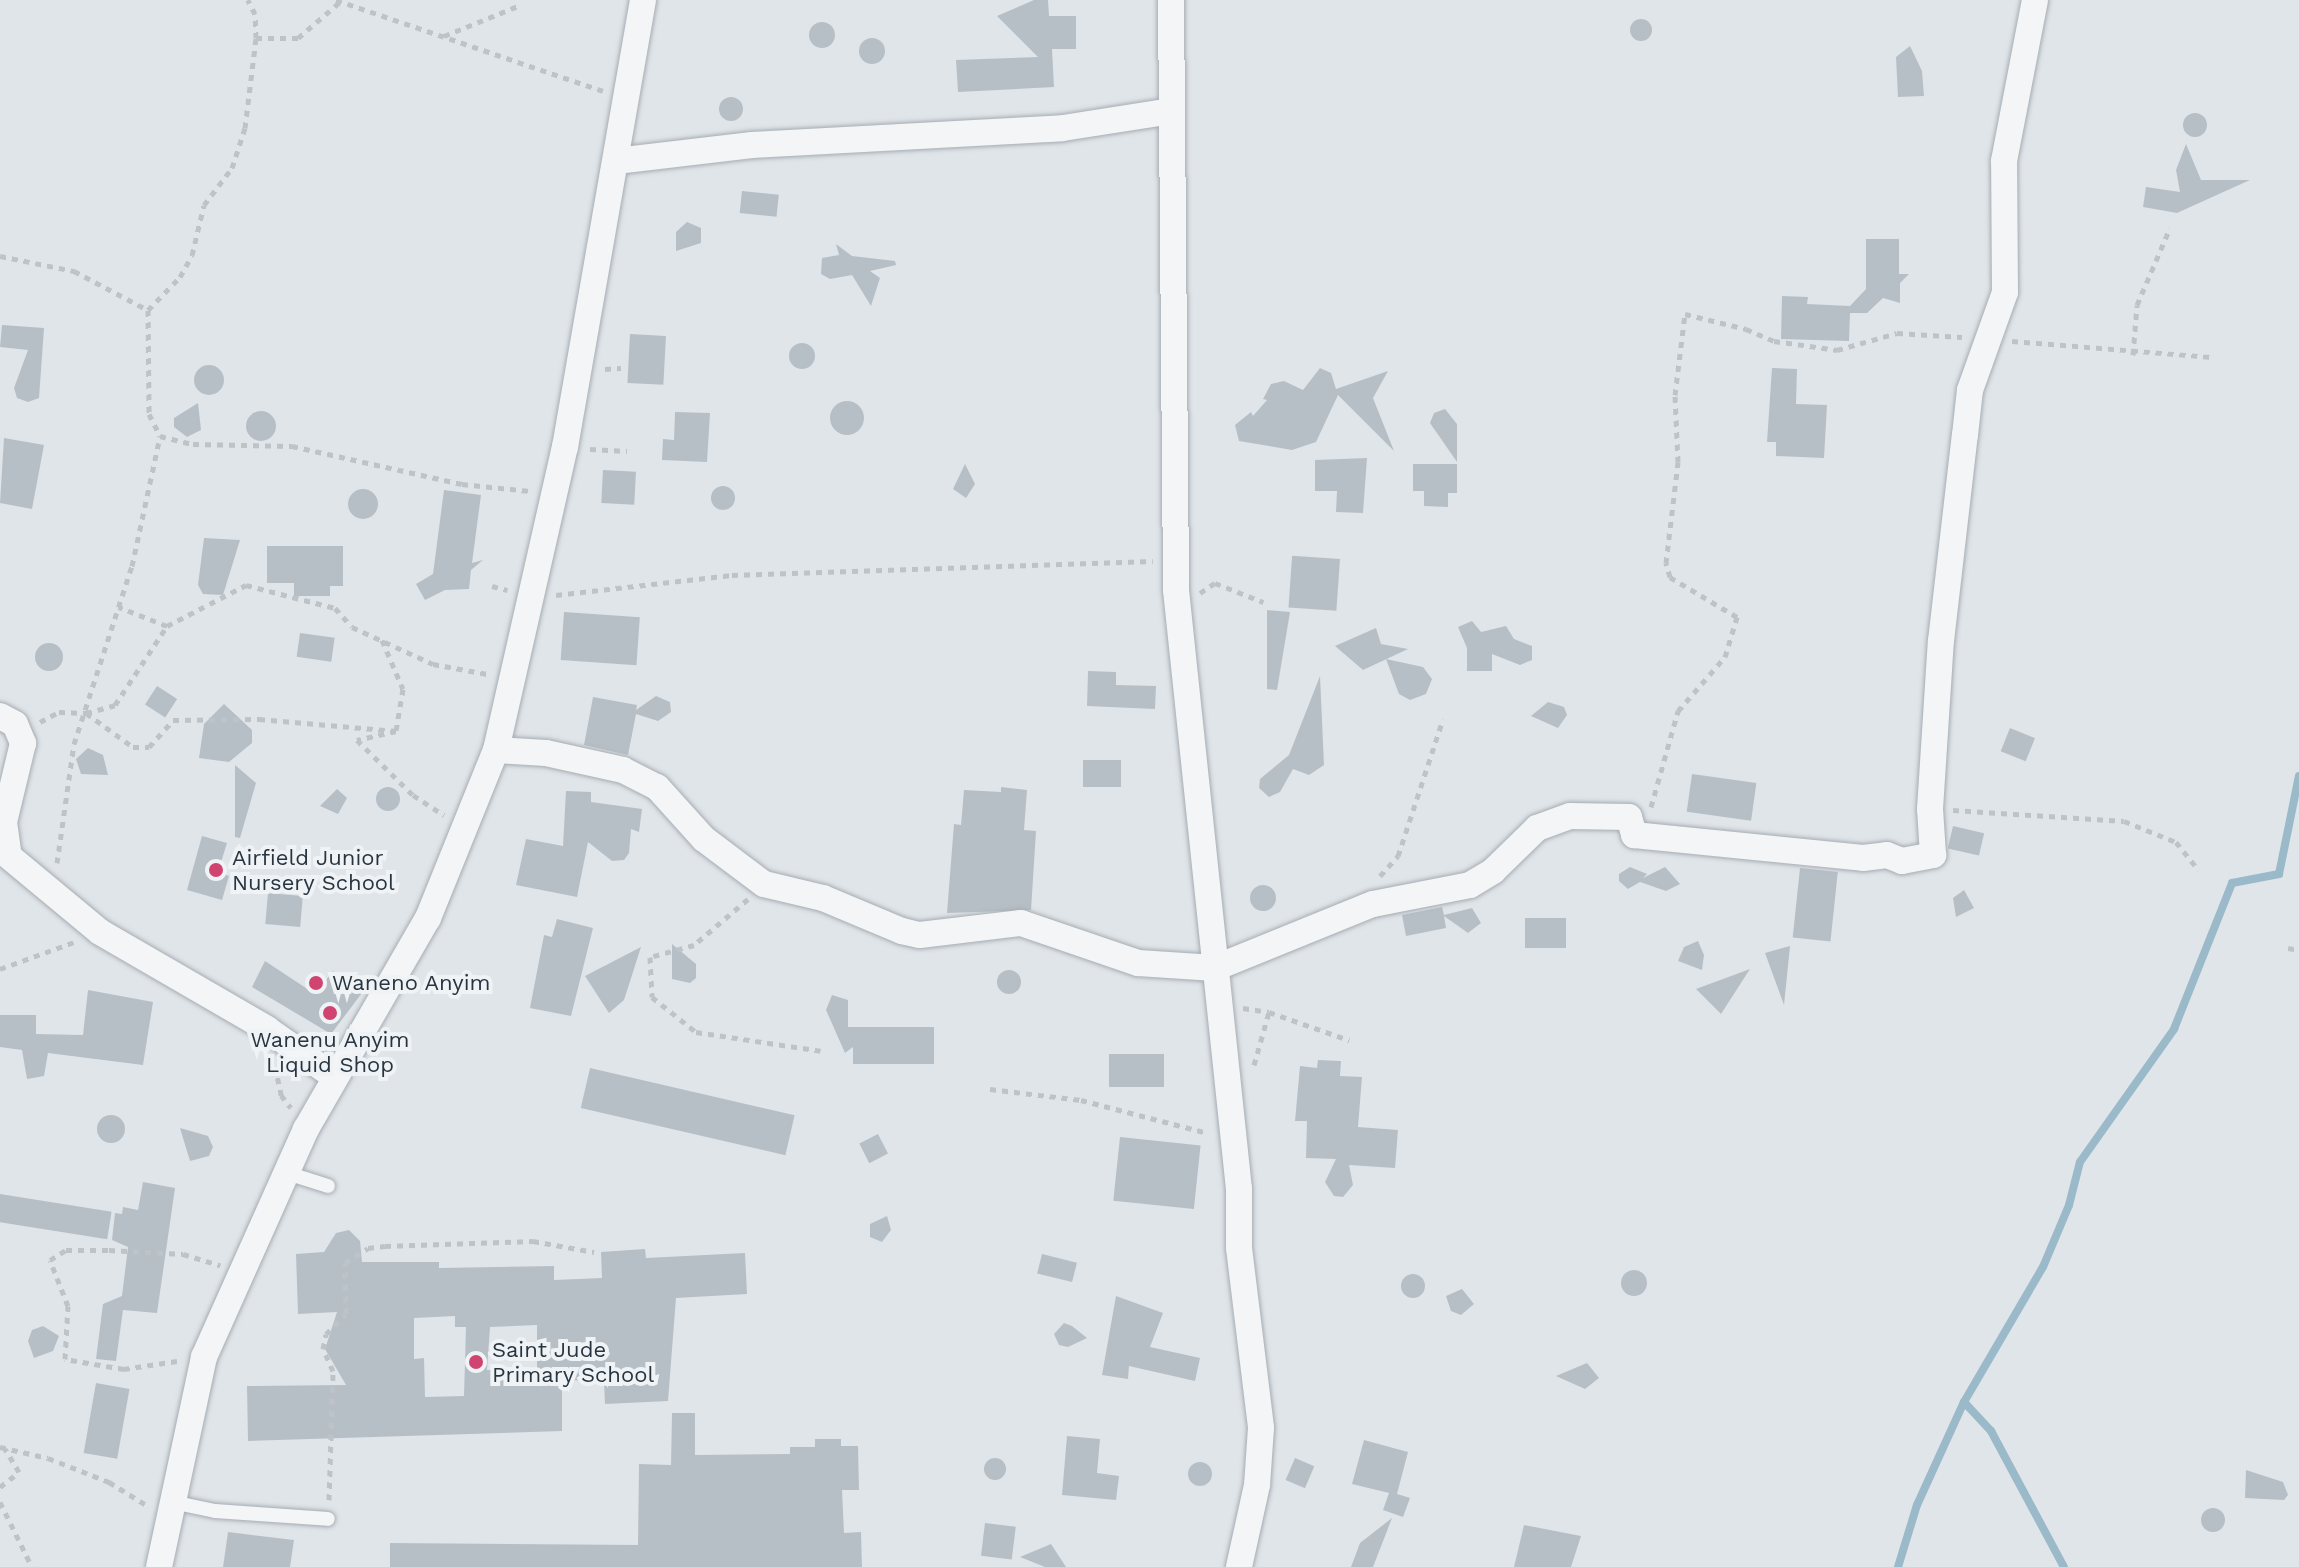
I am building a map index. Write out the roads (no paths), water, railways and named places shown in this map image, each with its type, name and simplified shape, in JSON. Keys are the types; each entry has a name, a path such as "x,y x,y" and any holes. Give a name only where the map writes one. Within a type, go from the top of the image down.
{"street":[{"path":"159,1567 204,1357 240,1270 306,1129 388,992 468,830 496,750 535,597 565,447 643,0"},
{"path":"1171,0 1175,560 1232,1139 1239,1248 1261,1428 1257,1485 1239,1567"},
{"path":"496,750 546,753 623,770 657,787 721,854 764,884 823,898 911,934 1021,923 1138,963 1215,968 1373,904 1470,885 1556,819 1629,817 1634,835 1806,848 1863,858 1887,855 1902,861 1933,855 1930,809 1941,641 1970,390 1992,339 2005,292 2004,161 2035,0"},
{"path":"616,161 752,145 1063,128 1171,111"},
{"path":"11,724 23,756 4,822 4,851 100,932 267,1029 335,1077"}],"lane":[{"path":"287,1173 328,1186"},
{"path":"171,1511 328,1519"}],"waterway":[{"path":"1898,1567 1917,1505 1964,1402 2043,1267 2069,1205 2080,1162 2174,1029 2232,883 2279,874 2299,776"},
{"path":"1964,1402 1991,1431 2064,1567"}],"place":[{"name":"Airfield Junior Nursery School","path":"216,870"},
{"name":"Waneno Anyim","path":"316,983"},
{"name":"Wanenu Anyim Liquid Shop","path":"330,1013"},
{"name":"Saint Jude Primary School","path":"476,1362"}]}
